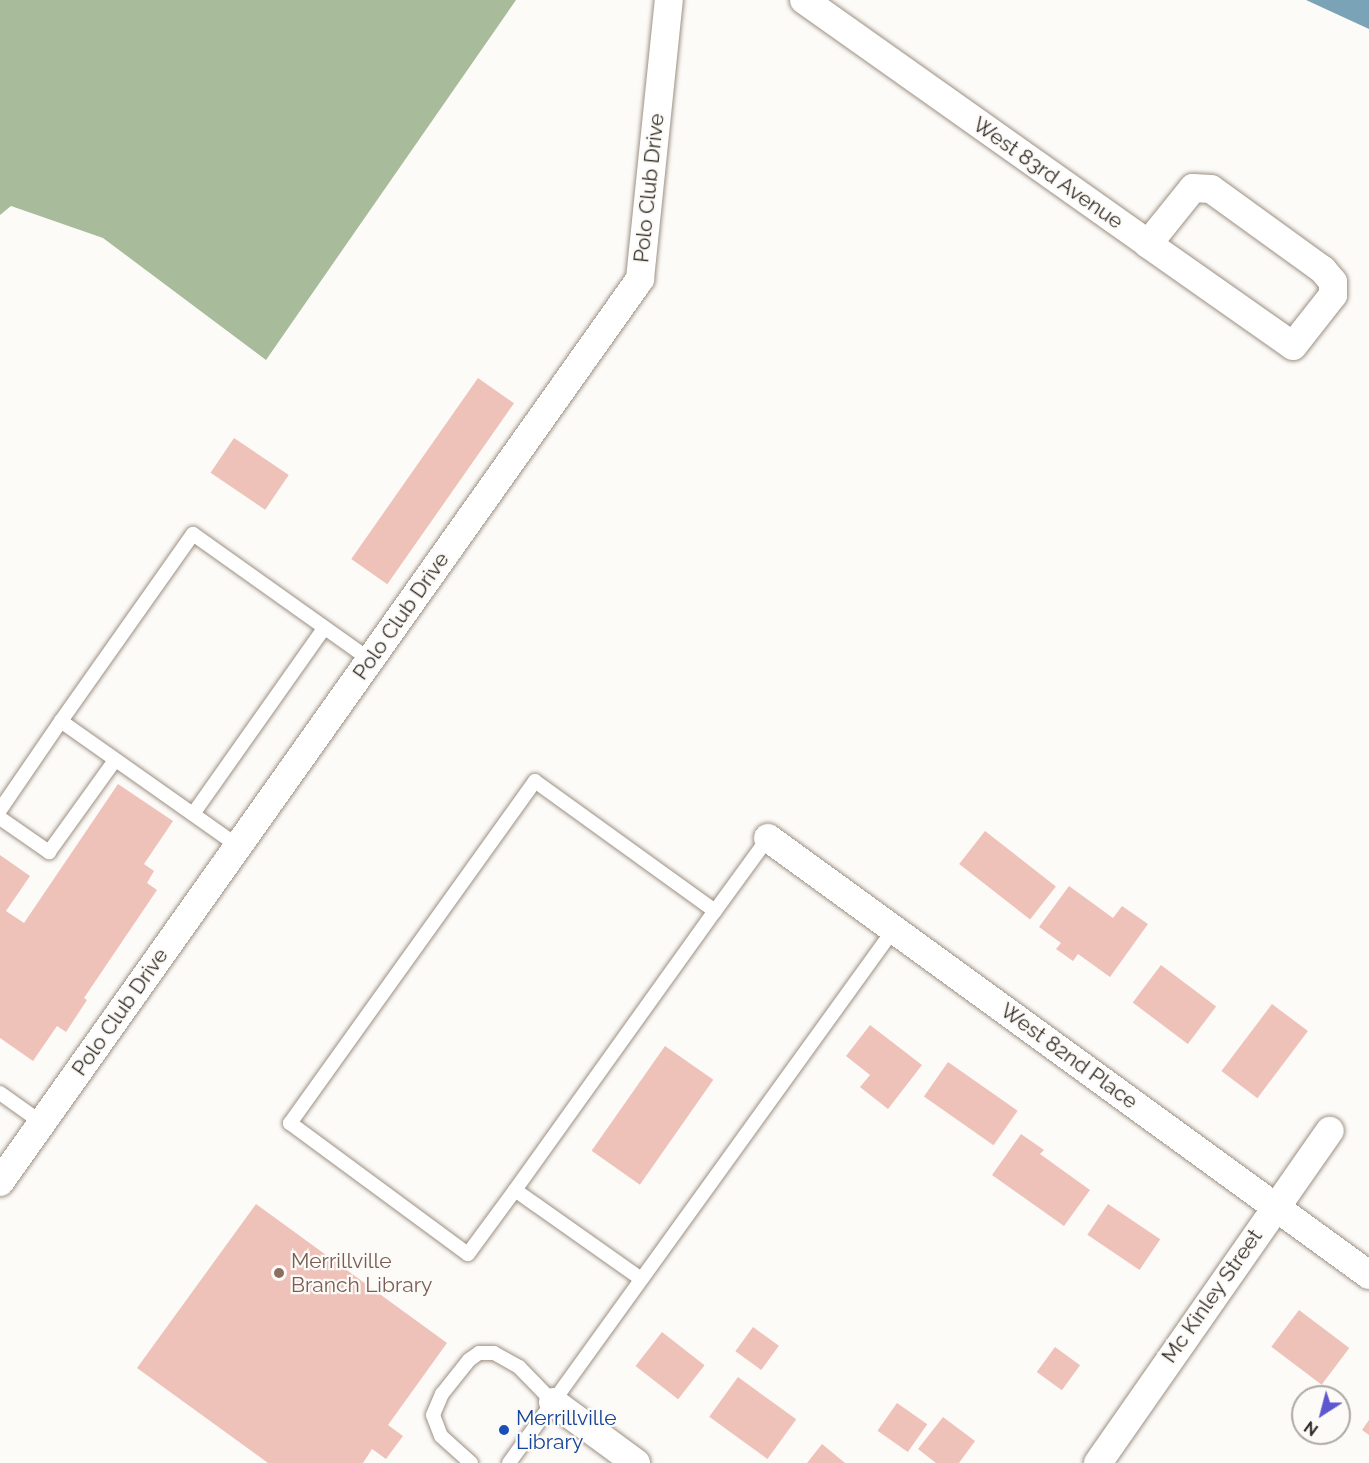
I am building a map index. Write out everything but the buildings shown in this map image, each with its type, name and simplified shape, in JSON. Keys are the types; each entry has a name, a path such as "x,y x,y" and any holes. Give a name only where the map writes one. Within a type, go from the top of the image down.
{"street":[{"name":"Polo Club Drive","path":"0,1182 640,279 669,0"},
{"name":"West 83rd Avenue","path":"804,0 1148,244 1293,346 1332,295 1333,282 1323,270 1211,189 1193,188 1148,244"},
{"name":"West 82nd Place","path":"768,838 1369,1275"},
{"name":"Mc Kinley Street","path":"1098,1463 1274,1206 1330,1131"},
{"path":"553,1402 636,1463"}],"lane":[{"path":"0,810 193,534 370,660"},
{"path":"193,814 324,628"},
{"path":"61,721 238,846"},
{"path":"0,818 50,852 115,760"},
{"path":"714,910 535,781 290,1123 468,1254 768,838"},
{"path":"509,1463 894,929"},
{"path":"0,1093 42,1123"},
{"path":"514,1190 642,1279"},
{"path":"471,1463 441,1436 433,1415 442,1394 469,1360 479,1353 494,1353 519,1367 553,1402"}],"green space":[{"path":"0,0 516,0 266,360 103,238 11,206 0,215"}],"water":[{"path":"1306,0 1369,0 1369,29"}],"place":[{"name":"Merrillville Branch Library","path":"279,1273"},
{"name":"Merrillville Library","path":"504,1430"}]}
